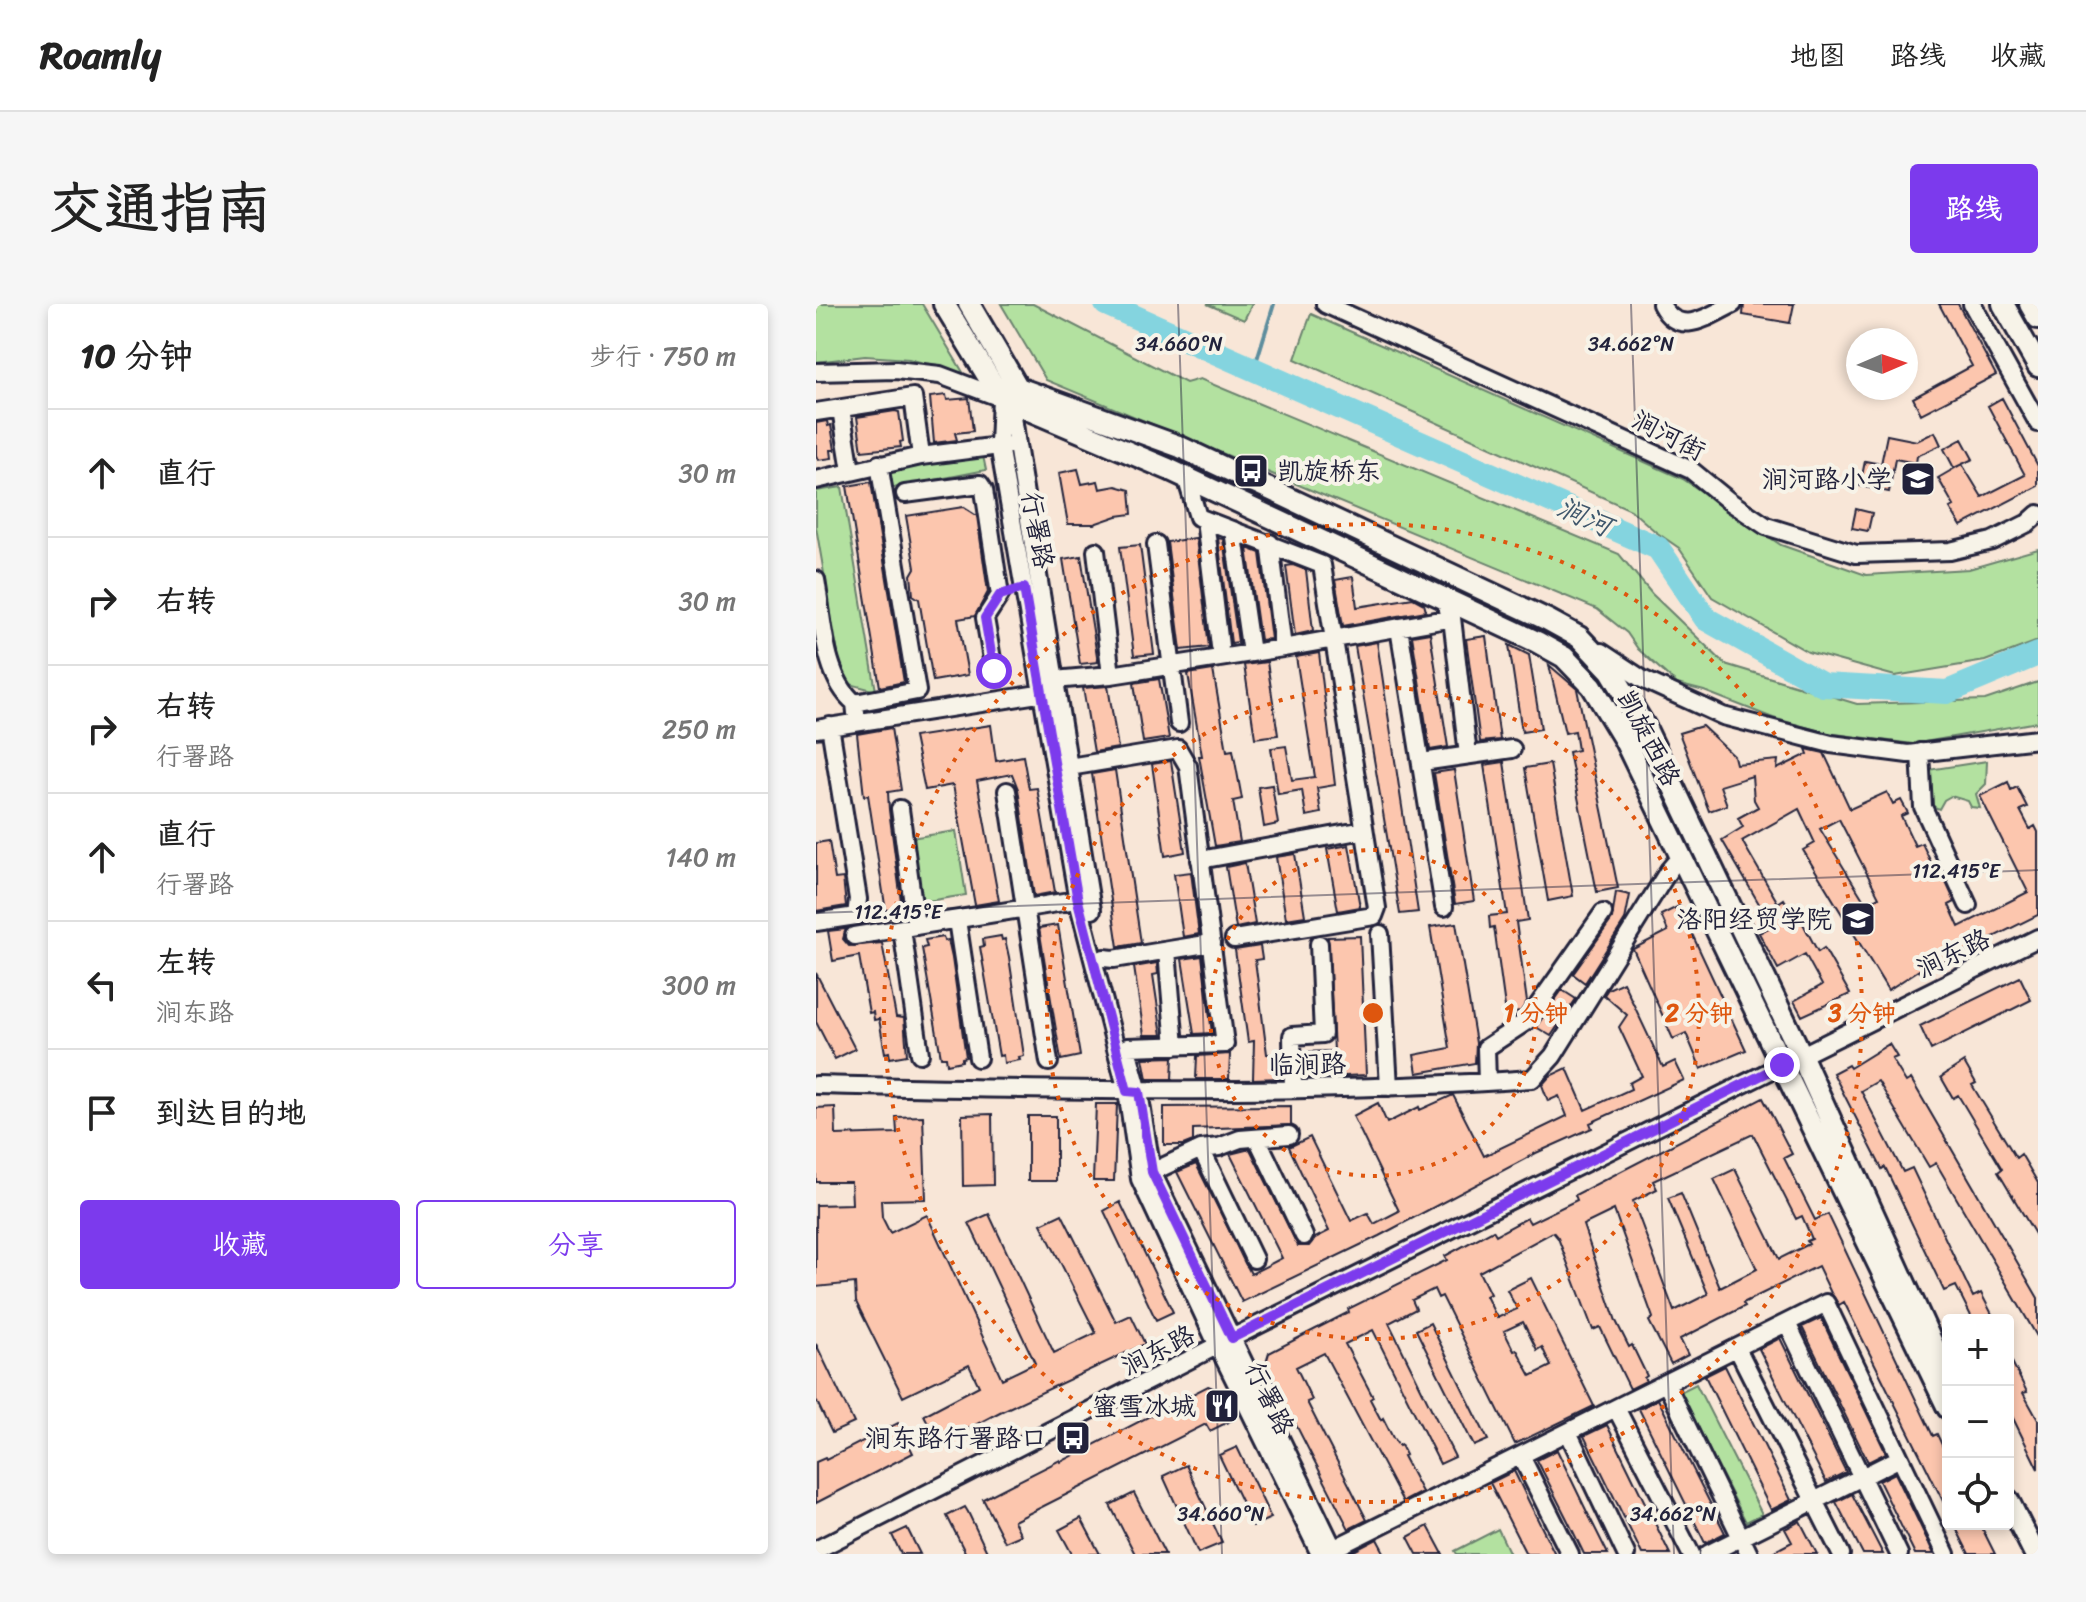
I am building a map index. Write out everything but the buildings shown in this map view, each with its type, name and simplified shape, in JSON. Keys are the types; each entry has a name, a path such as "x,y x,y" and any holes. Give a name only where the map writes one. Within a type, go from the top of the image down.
{"main road":[{"path":"944,304 1010,391"},
{"path":"969,304 1010,391"},
{"path":"2003,304 2038,366"},
{"path":"2030,304 2038,318"},
{"name":"凯旋西路","path":"1010,391 1564,657 1592,686 1624,739 1942,1396"},
{"name":"凯旋西路","path":"1010,391 1178,446 1579,637 1611,671 1645,727 1800,1052 1942,1364"},
{"path":"2014,1512 2035,1554"},
{"path":"2008,1530 2020,1554"}],"street":[{"name":"涧河街","path":"1325,304 1691,470 1766,526 1856,554 1950,551 1992,541 2028,523 2038,514"},
{"path":"1661,304 1665,312 1679,321 1693,324 1733,304"},
{"path":"1972,304 2038,423"},
{"path":"816,372 896,370 940,375 1010,391"},
{"name":"行署路","path":"1010,391 1084,899 1152,1172 1223,1338"},
{"name":"行署路","path":"1010,391 999,445 1024,588 1069,767 1084,899 1104,958 1127,1047 1140,1179 1330,1552"},
{"path":"816,412 913,397 921,456"},
{"path":"841,409 851,471"},
{"path":"816,480 921,456 1017,445"},
{"path":"855,703 917,691 879,464"},
{"path":"1186,477 1198,517 1322,565 1377,908 1374,916 1234,939"},
{"path":"905,494 980,484 984,490 1000,595"},
{"path":"1205,520 1220,646"},
{"path":"1233,530 1251,653"},
{"path":"1270,543 1283,648"},
{"path":"1156,544 1179,723"},
{"path":"1096,551 1111,675"},
{"path":"816,580 832,673 842,693 855,703 858,722"},
{"path":"994,671 985,618 1000,595 1024,588"},
{"path":"1437,596 1452,618 1468,755"},
{"path":"816,922 856,916 858,899 834,749 823,728 1111,675 1452,618"},
{"path":"1399,628 1444,907"},
{"path":"1579,637 1642,679 1723,716 1831,744 1908,754 2038,739"},
{"path":"818,759 834,749"},
{"path":"1069,767 1178,749 1188,766 1225,1044 1127,1047"},
{"path":"1422,762 1512,749"},
{"path":"1920,752 1923,807 1968,905"},
{"path":"1007,791 1049,1062"},
{"path":"900,809 920,1054"},
{"path":"1200,860 1364,830"},
{"name":"临涧路","path":"816,1085 1133,1092 1389,1087 1532,1079 1553,1056 1680,857"},
{"path":"854,936 1084,899"},
{"path":"1487,1082 1486,1048 1527,1021 1603,913"},
{"path":"957,920 978,1058"},
{"name":"涧东路","path":"816,1540 1800,1052 2038,929"},
{"path":"1380,934 1389,1087"},
{"name":"涧东路","path":"1800,1052 2038,938"},
{"path":"1104,958 1212,943"},
{"path":"1293,1089 1292,1036 1323,1034 1319,944"},
{"path":"1167,951 1175,1046"},
{"path":"1152,1172 1201,1149 1289,1135"},
{"path":"1257,1138 1304,1236"},
{"path":"1201,1149 1254,1259"},
{"path":"1330,1552 1826,1303 1946,1554"},
{"path":"1787,1323 1899,1554"},
{"name":"涧东路","path":"816,1550 1223,1338"},
{"path":"1737,1348 1841,1554"},
{"path":"1666,1383 1749,1554"},
{"path":"1616,1408 1691,1554"},
{"path":"1568,1432 1626,1554"},
{"path":"1521,1456 1570,1554"},
{"path":"1708,1554 1900,1458"}],"green space":[{"path":"816,304 922,304 964,374 909,359 865,356 816,362"},
{"path":"1001,304 1033,304 1186,383 1200,379 1619,554 1652,594 1725,664 1857,704 1985,700 2038,682 2038,722 1913,744 1827,733 1773,718 1704,691 1677,684 1638,649 1627,633 1597,609 1046,380"},
{"path":"1207,304 1252,304 1244,320"},
{"path":"1311,314 1683,479 1781,545 1866,575 1969,569 2038,549 2038,641 1985,661 1895,676 1808,652 1712,597 1679,548 1631,510 1295,359"},
{"path":"982,451 986,470 893,488 889,469"},
{"path":"842,487 876,691 850,684 842,678 816,527 816,491"},
{"path":"1987,761 1986,784 1976,794 1980,808 1971,807 1968,801 1951,796 1944,800 1939,809 1930,805 1928,770"},
{"path":"956,831 966,895 921,902 910,838"},
{"path":"1696,1384 1762,1514 1746,1522 1680,1392"},
{"path":"1498,1529 1510,1554 1457,1554 1455,1551"}],"waterway":[{"name":"涧河","path":"1106,304 1658,548 1706,619 1823,685 1947,692 2038,654"},
{"path":"1254,369 1274,304"}],"place":[{"name":"凯旋桥东","path":"1251,471"},
{"name":"涧河路小学","path":"1918,479"},
{"name":"洛阳经贸学院","path":"1858,919"},
{"name":"蜜雪冰城","path":"1222,1406"},
{"name":"涧东路行署路口","path":"1073,1438"}],"route":[{"path":"994,671 985,618 1000,595 1024,588 1078,901 1127,1091 1139,1092 1152,1172 1232,1338 1782,1065"}]}
